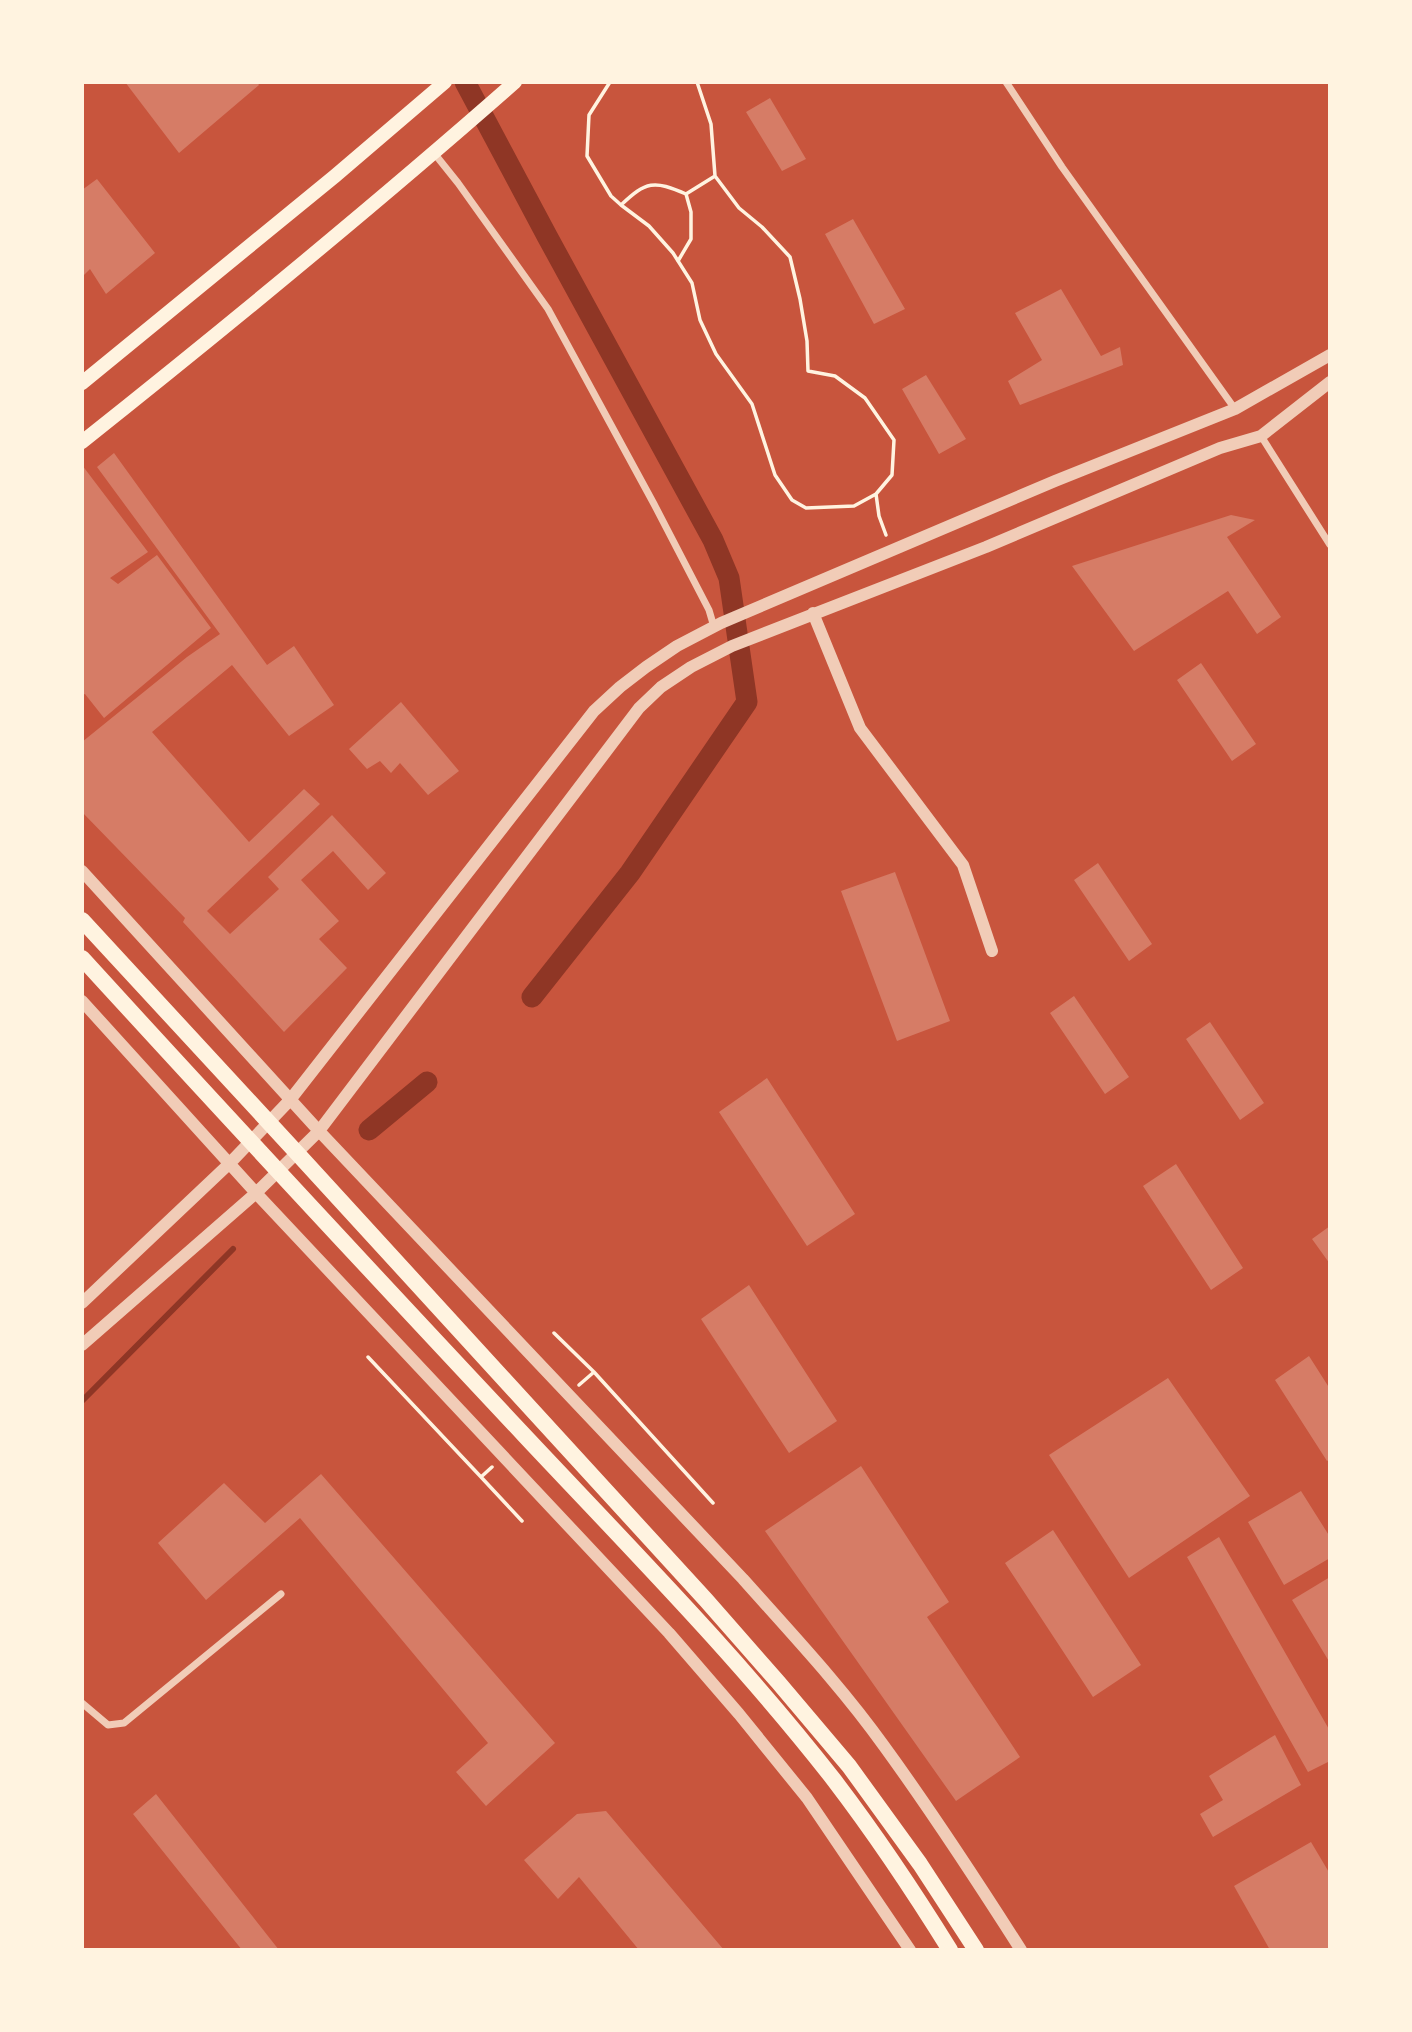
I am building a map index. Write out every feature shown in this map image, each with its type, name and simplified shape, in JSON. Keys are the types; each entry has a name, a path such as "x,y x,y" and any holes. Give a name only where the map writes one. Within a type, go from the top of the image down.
{"highway":[{"path":"82,920 682,1573 778,1682 849,1766 920,1864 976,1950"},
{"path":"82,958 250,1142 690,1611 834,1780 903,1875 950,1950"}],"main road":[{"path":"82,383 445,82"},
{"path":"82,442 252,306 515,82"}],"street":[{"path":"1006,82 1062,167 1235,409"},
{"path":"438,150 458,183 548,309 718,625"},
{"path":"82,1303 230,1163 290,1100 594,711 646,667 677,646 718,625 804,587 1055,481 1235,409 1330,355"},
{"path":"82,1345 256,1193 319,1130 639,709 661,687 691,667 732,646 986,547 1220,448 1261,436 1330,383"},
{"path":"1261,436 1330,545"},
{"path":"813,613 860,728 963,865 992,951"},
{"path":"82,871 290,1100 743,1579 813,1657 883,1744 962,1858 1021,1950"},
{"path":"82,1001 256,1193 669,1633 807,1798 911,1950"},
{"path":"82,1703 108,1725 124,1723 281,1594"}],"path":[{"path":"610,82 589,115 587,156 611,196 649,226 678,261 691,283 700,320 716,354 752,404 775,475 792,500 806,508 854,506 876,494 892,475 894,440 865,398 835,376 808,371 807,341 790,257 739,208 715,176 711,124 697,82"},
{"path":"686,194 715,176"},
{"path":"621,205 639,188 663,184 686,194"},
{"path":"678,261 691,239 691,212 686,194"},
{"path":"876,494 883,530 894,550"},
{"path":"554,1333 594,1372"},
{"path":"481,1477 522,1521"}],"building":[{"path":"125,82 257,82 259,85 179,153"},
{"path":"770,98 806,159 782,171 746,112"},
{"path":"97,179 155,253 106,294 90,269 82,277 82,190"},
{"path":"853,219 905,309 874,324 825,234"},
{"path":"1061,289 1101,356 1120,347 1123,365 1020,405 1008,381 1042,360 1015,313"},
{"path":"926,375 966,439 939,454 902,389"},
{"path":"114,453 267,665 294,646 334,705 289,736 232,665 152,732 249,842 304,789 320,804 207,911 230,934 279,889 268,877 332,815 386,873 368,890 333,851 301,880 339,921 319,939 347,968 284,1032 183,922 185,918 82,812 82,742 187,657 220,634 97,467"},
{"path":"82,465 148,552 110,578 118,584 157,555 211,628 104,718 85,694 82,695"},
{"path":"1231,515 1255,520 1227,537 1281,617 1257,634 1228,591 1134,651 1072,566"},
{"path":"1201,663 1256,744 1232,761 1177,680"},
{"path":"401,702 459,771 428,795 400,763 391,773 380,761 367,769 349,749"},
{"path":"1098,863 1152,944 1129,961 1074,880"},
{"path":"895,872 950,1021 897,1041 841,891"},
{"path":"1074,996 1129,1077 1105,1094 1050,1013"},
{"path":"1210,1022 1264,1103 1240,1120 1186,1039"},
{"path":"767,1078 855,1214 807,1246 719,1112"},
{"path":"1176,1164 1243,1268 1211,1290 1143,1186"},
{"path":"1330,1226 1330,1264 1312,1239"},
{"path":"749,1285 837,1421 789,1453 701,1319"},
{"path":"1309,1356 1330,1389 1330,1459 1327,1461 1275,1380"},
{"path":"1168,1378 1250,1496 1129,1578 1049,1455"},
{"path":"861,1466 949,1602 927,1617 1020,1757 956,1801 765,1531"},
{"path":"321,1474 555,1743 486,1806 456,1772 488,1743 300,1518 206,1600 158,1543 224,1483 265,1523"},
{"path":"1301,1491 1330,1537 1330,1558 1284,1585 1248,1522"},
{"path":"1053,1530 1141,1665 1093,1697 1005,1563"},
{"path":"1219,1537 1330,1731 1330,1761 1308,1772 1187,1557"},
{"path":"1330,1577 1330,1663 1292,1600"},
{"path":"1275,1735 1301,1785 1213,1837 1200,1814 1223,1800 1209,1776"},
{"path":"156,1794 279,1950 242,1950 133,1814"},
{"path":"606,1811 724,1950 639,1950 579,1877 558,1899 524,1860 577,1814"},
{"path":"1311,1842 1330,1874 1330,1950 1270,1950 1234,1886"}],"waterway":[{"path":"465,82 713,540 729,578 747,702 630,873 532,997"},
{"path":"369,1130 427,1082"},
{"path":"82,1401 233,1249"}]}
